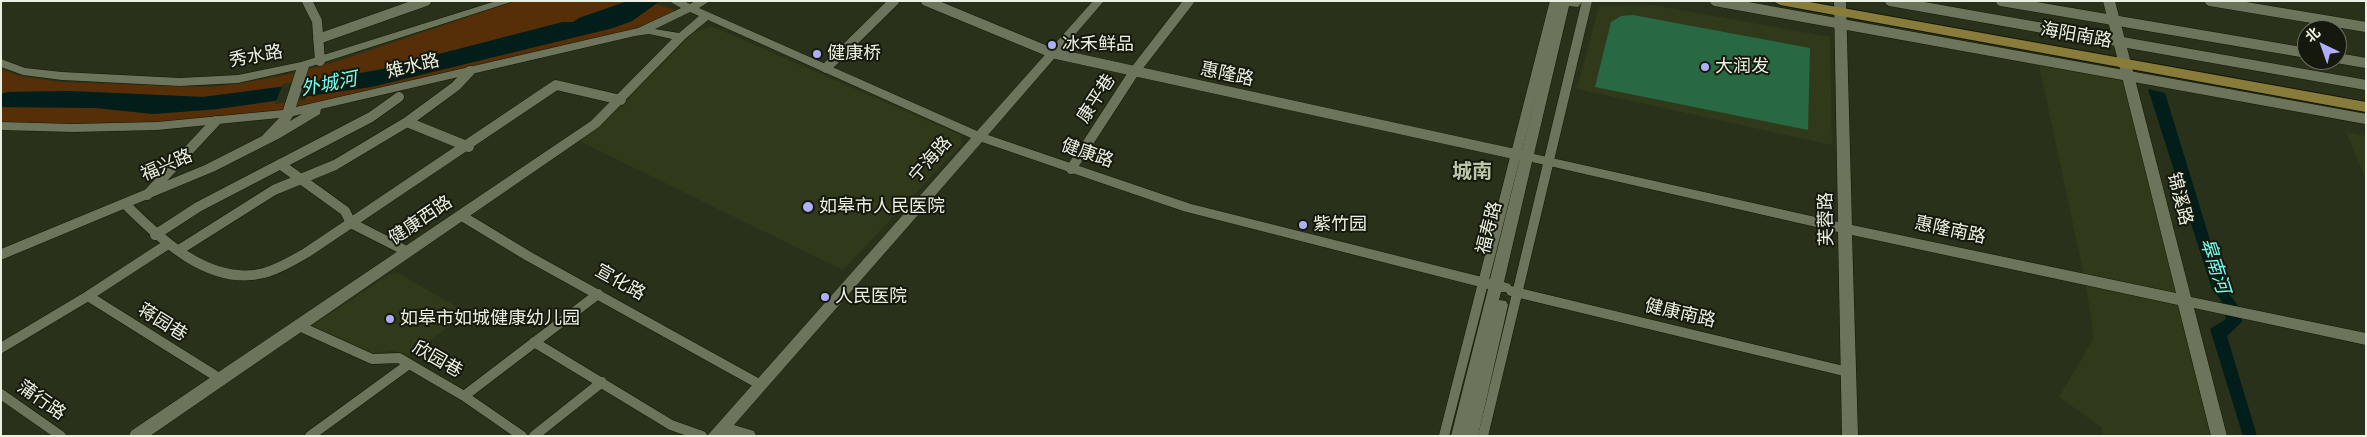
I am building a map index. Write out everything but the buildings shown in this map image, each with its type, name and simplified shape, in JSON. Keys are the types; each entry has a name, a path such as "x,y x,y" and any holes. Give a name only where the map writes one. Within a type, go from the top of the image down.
{"main road":[{"name":"海阳南路","path":"1780,1 1838,8 2124,59 2366,107"},
{"name":"海阳南路","path":"2124,59 2366,95"}],"street":[{"path":"307,1 314,8 317,18 320,61"},
{"path":"318,39 426,1"},
{"name":"秀水路","path":"1,63 42,74 180,82 238,79 320,61 509,1"},
{"path":"826,68 894,1"},
{"name":"惠隆路","path":"926,1 978,20 1052,53 1532,158"},
{"name":"宁海路","path":"719,432 759,384 1099,1"},
{"name":"康平巷","path":"1071,169 1134,72 1189,1"},
{"path":"1532,158 1554,1"},
{"path":"1444,436 1500,287 1532,158 1587,1"},
{"path":"1716,1 1838,8 2124,59 2366,85"},
{"path":"1890,1 2366,119"},
{"path":"2001,1 2297,51"},
{"name":"锦溪路","path":"2109,1 2219,436"},
{"path":"2210,1 2366,27"},
{"name":"健康路","path":"677,2 692,9 706,8 826,68 978,136 1071,169 1188,208 1500,287"},
{"name":"福寿路","path":"1459,436 1500,287 1573,2"},
{"name":"健康西路","path":"137,436 219,378 462,216 595,124 621,100 706,8"},
{"name":"芙蓉路","path":"1838,8 1847,228 1850,436"},
{"path":"635,32 692,9"},
{"name":"雉水路","path":"1,126 104,128 216,121 325,106 635,32 649,31 681,37"},
{"path":"2347,60 2366,63"},
{"name":"福兴路","path":"1,254 146,195 231,158 267,139 281,125 289,110 304,65"},
{"path":"179,250 242,208 301,178 335,165 407,122 456,86 470,71"},
{"path":"125,204 155,235 219,272 260,274 274,271 351,223 469,147 556,85 621,100"},
{"path":"155,235 198,207 370,116 399,98"},
{"path":"267,139 287,130 325,106"},
{"path":"146,195 216,121"},
{"path":"407,122 469,147"},
{"name":"惠隆南路","path":"1532,158 1847,228 2366,339"},
{"path":"280,164 345,211 351,223 408,252"},
{"name":"宣化路","path":"462,216 528,256 759,384"},
{"path":"1,348 88,296 168,244"},
{"path":"1483,436 1500,287"},
{"name":"福寿路","path":"1470,436 1500,287"},
{"name":"健康南路","path":"1500,287 1848,372"},
{"path":"464,396 598,294"},
{"name":"蒋园巷","path":"88,296 219,378"},
{"name":"欣园巷","path":"299,326 372,359 399,358 464,396 522,436"},
{"path":"534,342 672,425 702,436"},
{"path":"310,436 409,364"},
{"path":"534,436 602,382"},
{"name":"蒲行路","path":"1,394 61,436"},
{"path":"719,432 748,436"}],"shaded area":[{"path":"515,1 628,1 579,18 573,22 563,22 406,64 295,85 203,97 70,91 8,92 1,94 1,69 19,76 59,82 212,87 248,82 332,63"},
{"path":"656,4 673,9 674,12 601,39 367,95 302,108 190,121 152,123 39,124 1,122 1,107 96,108 153,114 218,109 371,87 613,28 632,21"},
{"name":"大润发","path":"1653,5 1830,37 1832,145 1577,89 1599,6"},
{"name":"如皋市人民医院","path":"709,27 716,28 960,135 962,144 843,270 579,141 610,117 693,33"},
{"path":"2039,65 2123,80 2212,436 2101,436 2102,428 2059,397 2094,338 2086,285"},
{"path":"2346,132 2366,136 2366,179"},
{"name":"如皋市如城健康幼儿园","path":"398,273 467,313 406,358 394,350 369,354 314,330 313,325 390,274"}],"water":[{"name":"外城河","path":"628,1 660,1 632,21 613,28 371,87 218,109 153,114 96,108 1,107 1,94 8,92 70,91 203,97 295,85 406,65 408,62 563,22 573,22 579,18"},
{"name":"皋南河","path":"2148,89 2165,93 2225,289 2237,304 2242,322 2227,336 2257,436 2243,436 2210,329 2226,319 2221,300 2212,289"}],"pier":[{"path":"312,79 305,100 275,104 283,84"}],"place":[{"name":"冰禾鲜品","path":"1052,45"},
{"name":"健康桥","path":"817,54"},
{"name":"大润发","path":"1705,67"},
{"name":"如皋市人民医院","path":"808,207"},
{"name":"紫竹园","path":"1303,225"},
{"name":"人民医院","path":"825,297"},
{"name":"如皋市如城健康幼儿园","path":"390,319"}],"district":[{"name":"城南","path":"1472,173"}]}
